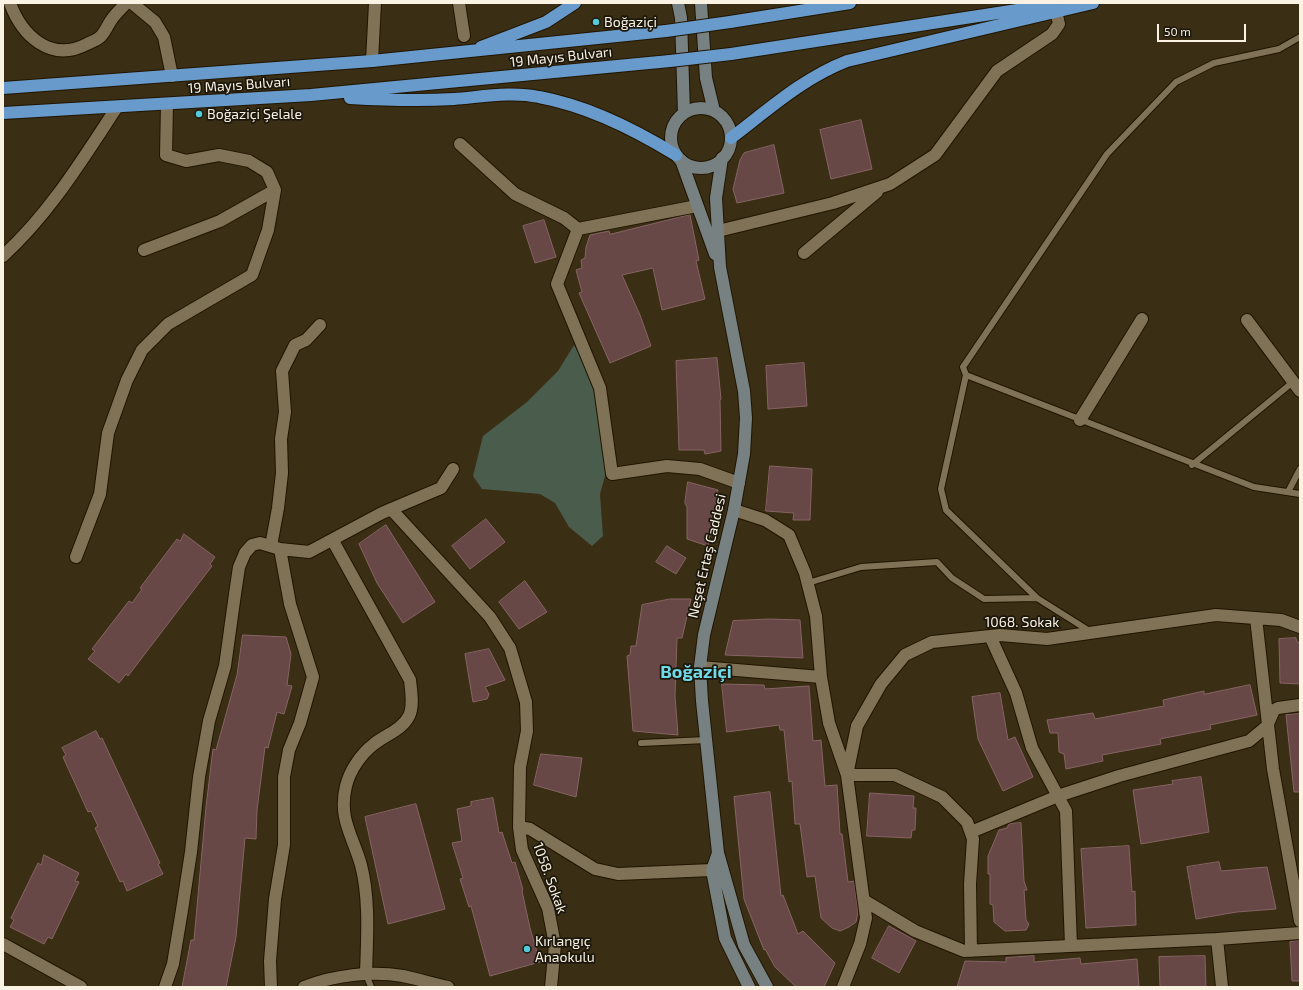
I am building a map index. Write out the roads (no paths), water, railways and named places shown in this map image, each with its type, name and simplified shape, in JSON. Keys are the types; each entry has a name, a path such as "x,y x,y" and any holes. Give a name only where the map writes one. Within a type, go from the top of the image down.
{"highway":[{"path":"464,53 546,22 576,3"},
{"name":"19 Mayıs Bulvarı","path":"3,88 464,53 666,31 850,3"},
{"path":"731,138 804,82 826,69 847,61 1058,7 1093,3"},
{"name":"19 Mayıs Bulvarı","path":"3,113 61,111 311,95 670,61 731,54 1058,7"},
{"path":"311,95 390,100 508,95 538,96 574,105 611,120 648,137 678,157"},
{"name":"19 Mayıs Bulvarı","path":"3,118 61,111"}],"main road":[{"path":"678,3 681,18 684,113"},
{"path":"701,3 706,78 714,111"},
{"path":"699,108 714,111 726,122 731,138 727,152 715,164 706,167 697,167 678,157 672,147 671,132 674,124 684,113 699,108"},
{"name":"Neşet Ertaş Caddesi","path":"678,157 720,267"},
{"name":"Neşet Ertaş Caddesi","path":"722,158 716,198 720,267 744,390 746,418 739,483 704,635 700,667 718,853 744,945 767,987"},
{"name":"Neşet Ertaş Caddesi","path":"712,870 718,853"},
{"path":"712,870 725,938 749,987"}],"street":[{"path":"10,3 13,12 29,36 42,46 58,49 77,49 101,37 112,17 126,3"},
{"path":"132,3 155,22 164,37 172,76"},
{"path":"372,61 375,3"},
{"path":"459,3 464,36"},
{"path":"804,253 871,196 935,156 997,71 1052,34 1059,24 1058,7"},
{"path":"76,557 100,494 108,433 127,380 142,350 168,324 252,275 268,230 275,190 268,172 249,161 219,155 186,161 166,155 168,104"},
{"path":"3,256 30,230 67,184 117,107"},
{"path":"460,144 515,194 564,218 578,229 697,206"},
{"path":"718,232 833,203 890,184"},
{"path":"144,250 220,221 275,190"},
{"path":"578,229 557,284 600,388 612,474 667,466 700,469 739,483"},
{"path":"1080,420 1142,319"},
{"path":"1247,320 1296,386"},
{"path":"271,987 270,961 274,899 284,845 284,777 289,750 300,723 313,677 290,604 275,548 282,473 281,439 285,412 282,371 295,345 306,340 320,325"},
{"path":"165,987 173,964 191,852 199,777 209,721 225,666 239,567 245,553 252,545 260,543 275,548 309,552 391,509 441,488 453,469"},
{"name":"1058. Sokak","path":"391,509 490,617 510,648 526,702 527,731 520,767 519,827 522,850 548,908 555,944 551,987"},
{"path":"734,510 765,520 789,535 806,573 816,616 821,677 829,723 847,775 895,775 942,797 967,822 973,839 970,884 971,951"},
{"path":"333,540 410,680 410,715 400,726 374,744 355,765 346,785 344,800 347,828 361,865 368,912 366,974"},
{"name":"1068. Sokak","path":"843,987 862,937 866,918 847,775 857,726 881,684 906,655 932,642 1000,634 1047,639 1216,615 1281,620 1300,627"},
{"path":"1256,618 1273,769 1300,921"},
{"path":"990,636 1016,693 1032,748 1066,812 1071,946"},
{"path":"700,667 821,677"},
{"path":"971,832 1058,796 1119,776 1249,741 1267,726 1274,710 1278,708 1300,705"},
{"path":"519,827 530,829 595,868 618,874 712,870"},
{"path":"865,902 915,931 964,951 1217,939 1300,933"},
{"path":"1217,939 1222,987"},
{"path":"3,944 81,987"},
{"path":"304,987 314,983 366,974 403,976 448,987"}],"lane":[{"path":"1092,633 1037,598 946,510 942,489 966,375 963,367 1107,154 1176,82 1214,63 1279,49 1300,37"},
{"path":"966,375 1192,465 1254,487 1300,494"},
{"path":"1192,465 1296,386"},
{"path":"1288,492 1300,469"},
{"path":"808,583 861,567 937,562 952,578 984,598 1037,598"},
{"path":"641,743 706,740"},
{"path":"366,974 371,987"}],"place":[{"name":"Boğaziçi","path":"596,22"},
{"name":"Boğaziçi Şelale","path":"199,114"},
{"name":"Kırlangıç Anaokulu","path":"527,949"}],"district":[{"name":"Boğaziçi","path":"696,672"}]}
